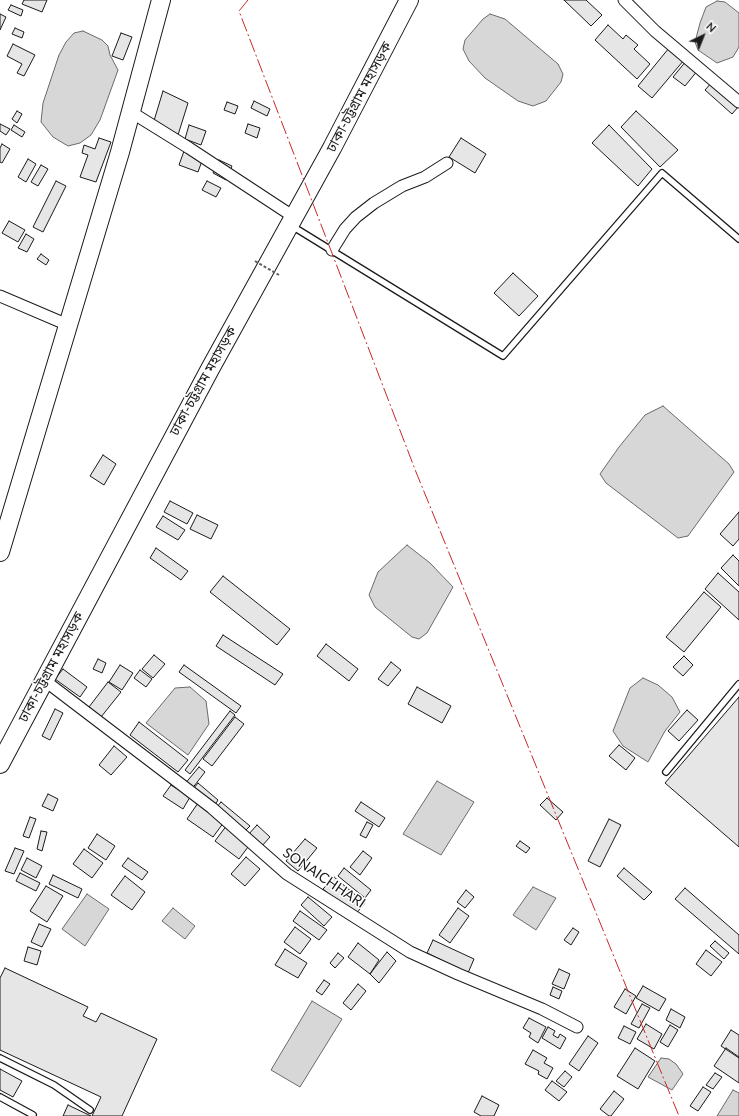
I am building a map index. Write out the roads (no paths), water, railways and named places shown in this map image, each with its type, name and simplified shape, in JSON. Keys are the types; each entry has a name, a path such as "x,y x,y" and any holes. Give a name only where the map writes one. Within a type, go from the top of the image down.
{"highway":[{"path":"0,552 131,112 161,0"},
{"name":"ঢাকা-চট্টগ্রাম মহাসড়ক","path":"0,764 185,415 332,148 409,0"}],"street":[{"path":"624,0 655,31 739,102"},
{"path":"131,112 189,148 292,220"},
{"path":"332,250 345,229 356,217 374,203 402,186 425,177 447,163"},
{"path":"0,296 68,325"},
{"name":"SONAICHHARI","path":"44,680 212,808 287,874 410,952 458,974 542,1008 577,1027"}],"lane":[{"path":"292,220 332,250 503,356 662,173 739,239"},
{"path":"666,772 739,684"},
{"path":"0,1058 54,1085 90,1110"},
{"path":"0,1097 33,1116"}]}
